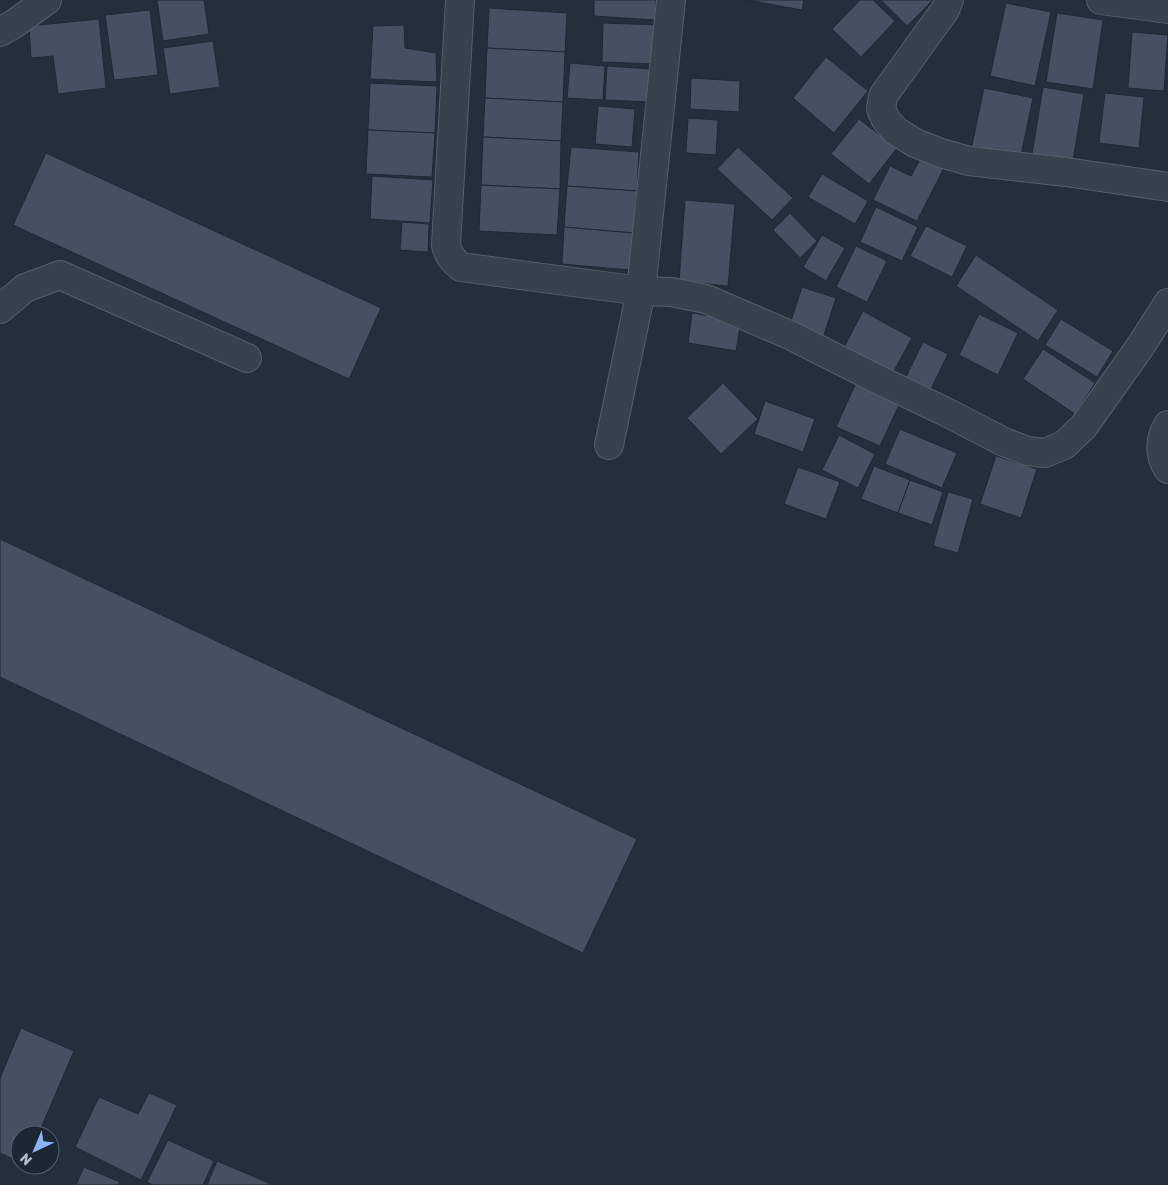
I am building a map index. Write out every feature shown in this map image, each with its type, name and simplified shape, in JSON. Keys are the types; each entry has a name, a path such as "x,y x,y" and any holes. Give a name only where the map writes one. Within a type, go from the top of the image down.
{"street":[{"path":"0,32 47,0"},
{"path":"460,0 446,245 450,257 462,267 641,291 671,292 706,300 792,336 1004,442 1027,451 1046,453 1064,445 1084,426 1140,347 1168,303"},
{"path":"609,446 641,291 671,0"},
{"path":"949,0 945,10 883,96 882,109 886,120 896,131 915,142 941,153 969,161 1066,172 1168,187"},
{"path":"1101,0 1168,9"},
{"path":"0,309 25,288 60,275 247,358"},
{"path":"1168,425 1161,444 1162,456 1168,469"}],"building":[{"path":"157,0 204,0 209,34 163,41"},
{"path":"594,0 656,0 655,20 594,16"},
{"path":"747,0 804,0 802,10"},
{"path":"860,0 873,0 895,21 861,57 832,29"},
{"path":"881,0 933,0 907,26"},
{"path":"1006,3 1051,12 1035,86 990,76"},
{"path":"489,8 567,13 565,52 487,48"},
{"path":"150,10 158,75 114,80 105,15"},
{"path":"1057,13 1103,20 1093,89 1046,82"},
{"path":"99,19 106,88 58,94 53,56 31,58 29,26"},
{"path":"603,23 658,25 658,64 602,62"},
{"path":"404,25 405,48 436,53 437,82 370,79 373,26"},
{"path":"1132,32 1168,35 1164,91 1128,88"},
{"path":"213,41 220,87 170,94 163,48"},
{"path":"487,48 565,52 563,102 485,98"},
{"path":"826,57 868,91 834,133 793,98"},
{"path":"570,63 605,66 603,100 567,98"},
{"path":"607,66 651,69 649,102 605,100"},
{"path":"691,78 740,81 739,112 690,109"},
{"path":"370,83 437,86 435,133 368,130"},
{"path":"1043,87 1084,94 1072,167 1031,160"},
{"path":"984,88 1033,98 1020,160 971,150"},
{"path":"1105,93 1144,97 1139,148 1099,143"},
{"path":"485,98 563,102 561,141 483,137"},
{"path":"598,106 635,109 632,147 595,144"},
{"path":"688,118 718,120 716,155 686,153"},
{"path":"859,119 897,148 869,184 831,154"},
{"path":"368,130 435,133 432,177 366,174"},
{"path":"483,137 561,141 560,189 481,185"},
{"path":"571,147 639,152 637,191 567,186"},
{"path":"738,147 793,198 772,220 717,169"},
{"path":"46,153 381,308 349,379 13,225"},
{"path":"922,156 944,168 917,221 873,200 890,166 911,176"},
{"path":"822,174 868,201 855,224 808,197"},
{"path":"372,176 433,180 430,223 370,219"},
{"path":"481,185 560,189 557,235 479,231"},
{"path":"567,186 637,191 633,233 564,227"},
{"path":"685,200 735,204 728,286 679,281"},
{"path":"876,207 918,227 902,261 860,242"},
{"path":"790,213 817,241 800,258 773,230"},
{"path":"402,222 429,224 428,252 400,250"},
{"path":"926,226 967,246 952,277 910,256"},
{"path":"564,227 633,233 630,270 562,264"},
{"path":"822,235 845,248 826,281 803,267"},
{"path":"856,246 887,261 867,302 836,287"},
{"path":"976,255 1058,310 1038,341 956,286"},
{"path":"802,287 836,298 823,338 789,327"},
{"path":"863,311 912,338 891,376 842,351"},
{"path":"692,313 741,321 736,351 688,343"},
{"path":"979,314 1018,333 998,375 959,355"},
{"path":"1061,319 1113,351 1097,377 1045,345"},
{"path":"923,342 948,354 930,391 905,379"},
{"path":"1043,349 1095,383 1075,414 1023,379"},
{"path":"723,383 758,419 721,454 687,418"},
{"path":"856,383 900,403 880,446 836,427"},
{"path":"765,401 815,419 803,452 754,434"},
{"path":"900,429 957,453 942,488 885,464"},
{"path":"839,435 875,454 858,488 822,470"},
{"path":"996,456 1037,469 1021,518 980,504"},
{"path":"874,466 910,480 898,513 861,499"},
{"path":"798,467 840,482 826,519 784,504"},
{"path":"910,480 943,492 932,525 898,513"},
{"path":"948,492 973,499 958,553 933,546"},
{"path":"0,539 637,839 583,953 0,677"},
{"path":"21,1028 74,1051 42,1125 10,1125 10,1158 0,1153 0,1078"},
{"path":"149,1093 177,1105 141,1180 75,1147 99,1097 138,1114"},
{"path":"168,1140 214,1161 203,1185 153,1185 147,1182"},
{"path":"217,1161 271,1184 271,1185 207,1185"},
{"path":"84,1167 120,1182 118,1185 76,1185"}]}
